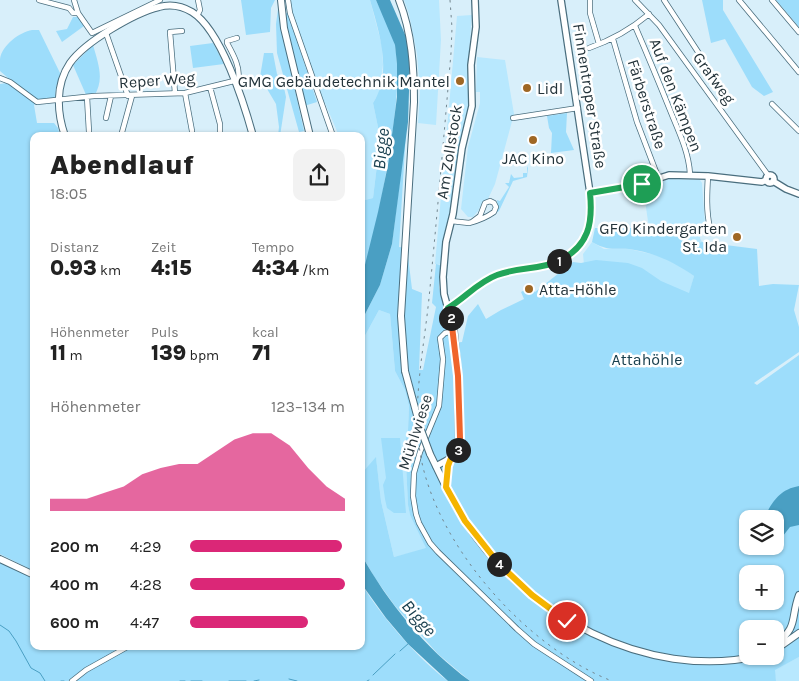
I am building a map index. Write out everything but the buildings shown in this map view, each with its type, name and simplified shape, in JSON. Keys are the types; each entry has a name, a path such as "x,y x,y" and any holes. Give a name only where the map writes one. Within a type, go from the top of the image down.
{"main road":[{"path":"281,0 286,36 309,132"},
{"path":"399,0 410,36 414,78 401,316 405,371 421,430 446,487 465,521 495,560 532,595 577,628 616,647 658,660 704,664 739,659"},
{"path":"64,132 58,101 69,64 80,51 106,33 157,7 165,6 185,8 197,16 208,29 235,81 252,132"},
{"path":"0,559 30,573"},
{"path":"784,638 791,629 799,595"},
{"path":"784,644 799,633"}],"street":[{"path":"39,0 69,8 73,13 78,13"},
{"path":"74,0 78,13 92,33 160,0"},
{"path":"197,16 200,10 198,0"},
{"path":"288,0 300,46 332,132"},
{"name":"Am Zollstock","path":"448,308 444,294 443,277 447,238 462,148 472,106 471,65 476,27 475,0"},
{"name":"Finnentroper Straße","path":"448,308 483,282 496,275 547,265 562,260 574,251 584,239 591,221 590,193 561,0"},
{"path":"590,0 590,14 598,44"},
{"name":"Grafweg","path":"635,0 659,25 767,178"},
{"path":"664,0 702,58"},
{"path":"739,0 750,16 799,72"},
{"path":"772,0 799,32"},
{"name":"Auf den Kämpen","path":"589,48 613,39 635,26 649,14"},
{"name":"Auf den Kämpen","path":"635,26 681,138 690,174"},
{"path":"175,93 170,32 182,31"},
{"path":"106,33 130,96 122,132"},
{"path":"235,81 239,79 239,74 227,41 237,38"},
{"name":"Färberstraße","path":"613,39 637,122 658,177"},
{"name":"Reper Weg","path":"0,78 10,82 37,102 87,97 185,93 235,81"},
{"path":"210,87 220,124 220,132"},
{"path":"185,93 192,131"},
{"name":"Reper Weg","path":"106,118 111,96"},
{"path":"87,97 89,132"},
{"path":"772,104 799,131"},
{"path":"513,118 578,108"},
{"path":"590,193 642,184 658,177 690,174 762,182 767,178 769,183 773,181 799,194 799,199"},
{"path":"708,176 708,220 710,228"},
{"path":"451,221 464,224 472,222 489,215 495,210 495,204 488,202 483,206 480,216 472,222"},
{"path":"483,206 483,215 489,215"},
{"path":"436,466 456,454 460,438 454,331 448,308"},
{"name":"Mühlwiese","path":"454,331 445,333 440,338 443,360 440,398 438,412 420,452 414,473 413,496 416,514 425,534 438,552 517,629 534,644 591,681"},
{"path":"446,487 446,474 451,458"},
{"path":"72,681 86,670 122,650"}],"shaded area":[{"path":"288,0 370,0 382,46 383,65 379,93 373,103 379,132 379,149 373,198 365,200 365,132 337,132 325,103 320,101 306,62"},
{"path":"376,0 390,0 407,39 410,61 408,122 392,244 380,285 365,314 365,265 388,165 397,97 395,45"},
{"path":"404,0 439,0 441,40 436,125 418,123 420,92 417,54 409,14"},
{"path":"472,15 468,68 469,109 459,149 441,264 435,264 457,16"},
{"path":"477,57 505,60 514,114 495,184 488,199 483,202 473,217 468,217 461,209 468,147 480,103 480,92 476,92"},
{"path":"670,179 700,180 702,183 705,225 700,238 702,242 693,244 686,242 680,237 650,235 643,187"},
{"path":"592,242 604,249 629,249 660,256 680,266 694,276 689,295 584,265 583,254"},
{"path":"379,310 390,314 395,371 405,390 409,406 408,430 405,443 408,504 410,515 427,549 394,557 381,501 376,458 365,470 365,336"},
{"path":"799,486 799,525 790,527 784,535 784,510 768,510 781,494"},
{"path":"365,561 383,590 409,624 438,654 470,681 448,681 408,644 365,589"},
{"path":"799,657 799,681 776,681 774,670"}],"green space":[{"path":"241,0 275,0 271,8 270,32 246,35"},
{"path":"370,0 376,0 392,34 395,45 397,91 386,173 365,267 365,200 373,198 379,149 379,132 373,103 379,91 383,66 377,25"},
{"path":"702,0 723,0 723,10 773,92 764,96 752,87 725,39 711,43"},
{"path":"776,0 799,0 799,27"},
{"path":"279,8 281,27 304,131 299,132 277,53 276,24"},
{"path":"285,13 288,13 317,102 304,106 287,28"},
{"path":"73,17 78,17 84,26 62,42 56,31 67,29"},
{"path":"39,30 61,75 56,87 55,100 39,100 34,105 37,123 54,123 59,132 30,132 30,569 0,554 0,84 7,83 8,78 0,71 0,59 8,44 27,31"},
{"path":"213,43 224,64 193,68 190,46"},
{"path":"93,45 100,77 94,96 87,97 73,65"},
{"path":"264,53 273,53 277,74 283,83 286,97 281,132 278,132 276,104 260,77"},
{"path":"567,113 566,132 574,150 551,153 552,133 547,116"},
{"name":"Attahöhle","path":"406,131 399,247 407,248 412,289 422,293 419,370 423,370 436,307 432,303 436,264 441,265 439,287 451,343 462,342 468,316 478,304 486,319 524,299 521,292 530,287 535,292 573,262 581,263 596,260 628,263 642,268 661,281 689,293 694,276 679,266 655,255 638,250 597,245 592,242 595,228 641,228 650,235 680,237 686,242 693,244 702,242 757,249 759,286 773,284 799,285 794,310 799,327 799,352 754,383 757,385 799,355 799,657 775,670 776,681 470,681 438,654 395,606 365,561 365,469 376,457 381,501 394,557 426,548 410,515 408,505 405,443 408,430 409,406 405,390 395,371 390,314 379,310 365,336 365,314 380,285 392,244"},
{"path":"527,166 528,168 527,177 513,181 499,211 493,215 498,209 497,200 500,201 509,187 505,183 509,183 511,174 514,178 523,177 523,173 527,173"},
{"path":"381,438 400,438 406,513 394,513 387,508 383,485 386,478"},
{"path":"0,562 30,577 30,650 365,650 365,589 378,609 400,636 424,661 448,681 0,681"}],"waterway":[{"path":"0,625 9,631 31,668 40,673 45,681"},
{"path":"400,651 409,643"},
{"path":"373,675 395,654"},
{"path":"289,679 297,681"},
{"path":"254,681 259,680"},
{"path":"180,681 185,681"},
{"path":"191,681 202,681"},
{"path":"229,681 246,681"}],"railway":[{"path":"450,0 451,53 432,268 418,395 417,414 420,452 429,487 444,522 464,556 489,589 548,644 580,665 612,681"}],"place":[{"name":"GMG Gebäudetechnik Mantel","path":"460,81"},
{"name":"Lidl","path":"527,88"},
{"name":"JAC Kino","path":"533,140"},
{"name":"GFO Kindergarten St. Ida","path":"737,237"},
{"name":"Atta-Höhle","path":"529,289"}],"route":[{"path":"567,621 532,595 495,560 465,521 446,487 448,466 460,444 458,376 454,331 448,308 477,286 496,275 555,263 567,257 581,243 589,228 592,209 590,193 642,184"}],"water label":[{"name":"Bigge","path":"381,149"},
{"name":"Bigge","path":"419,618"}]}
